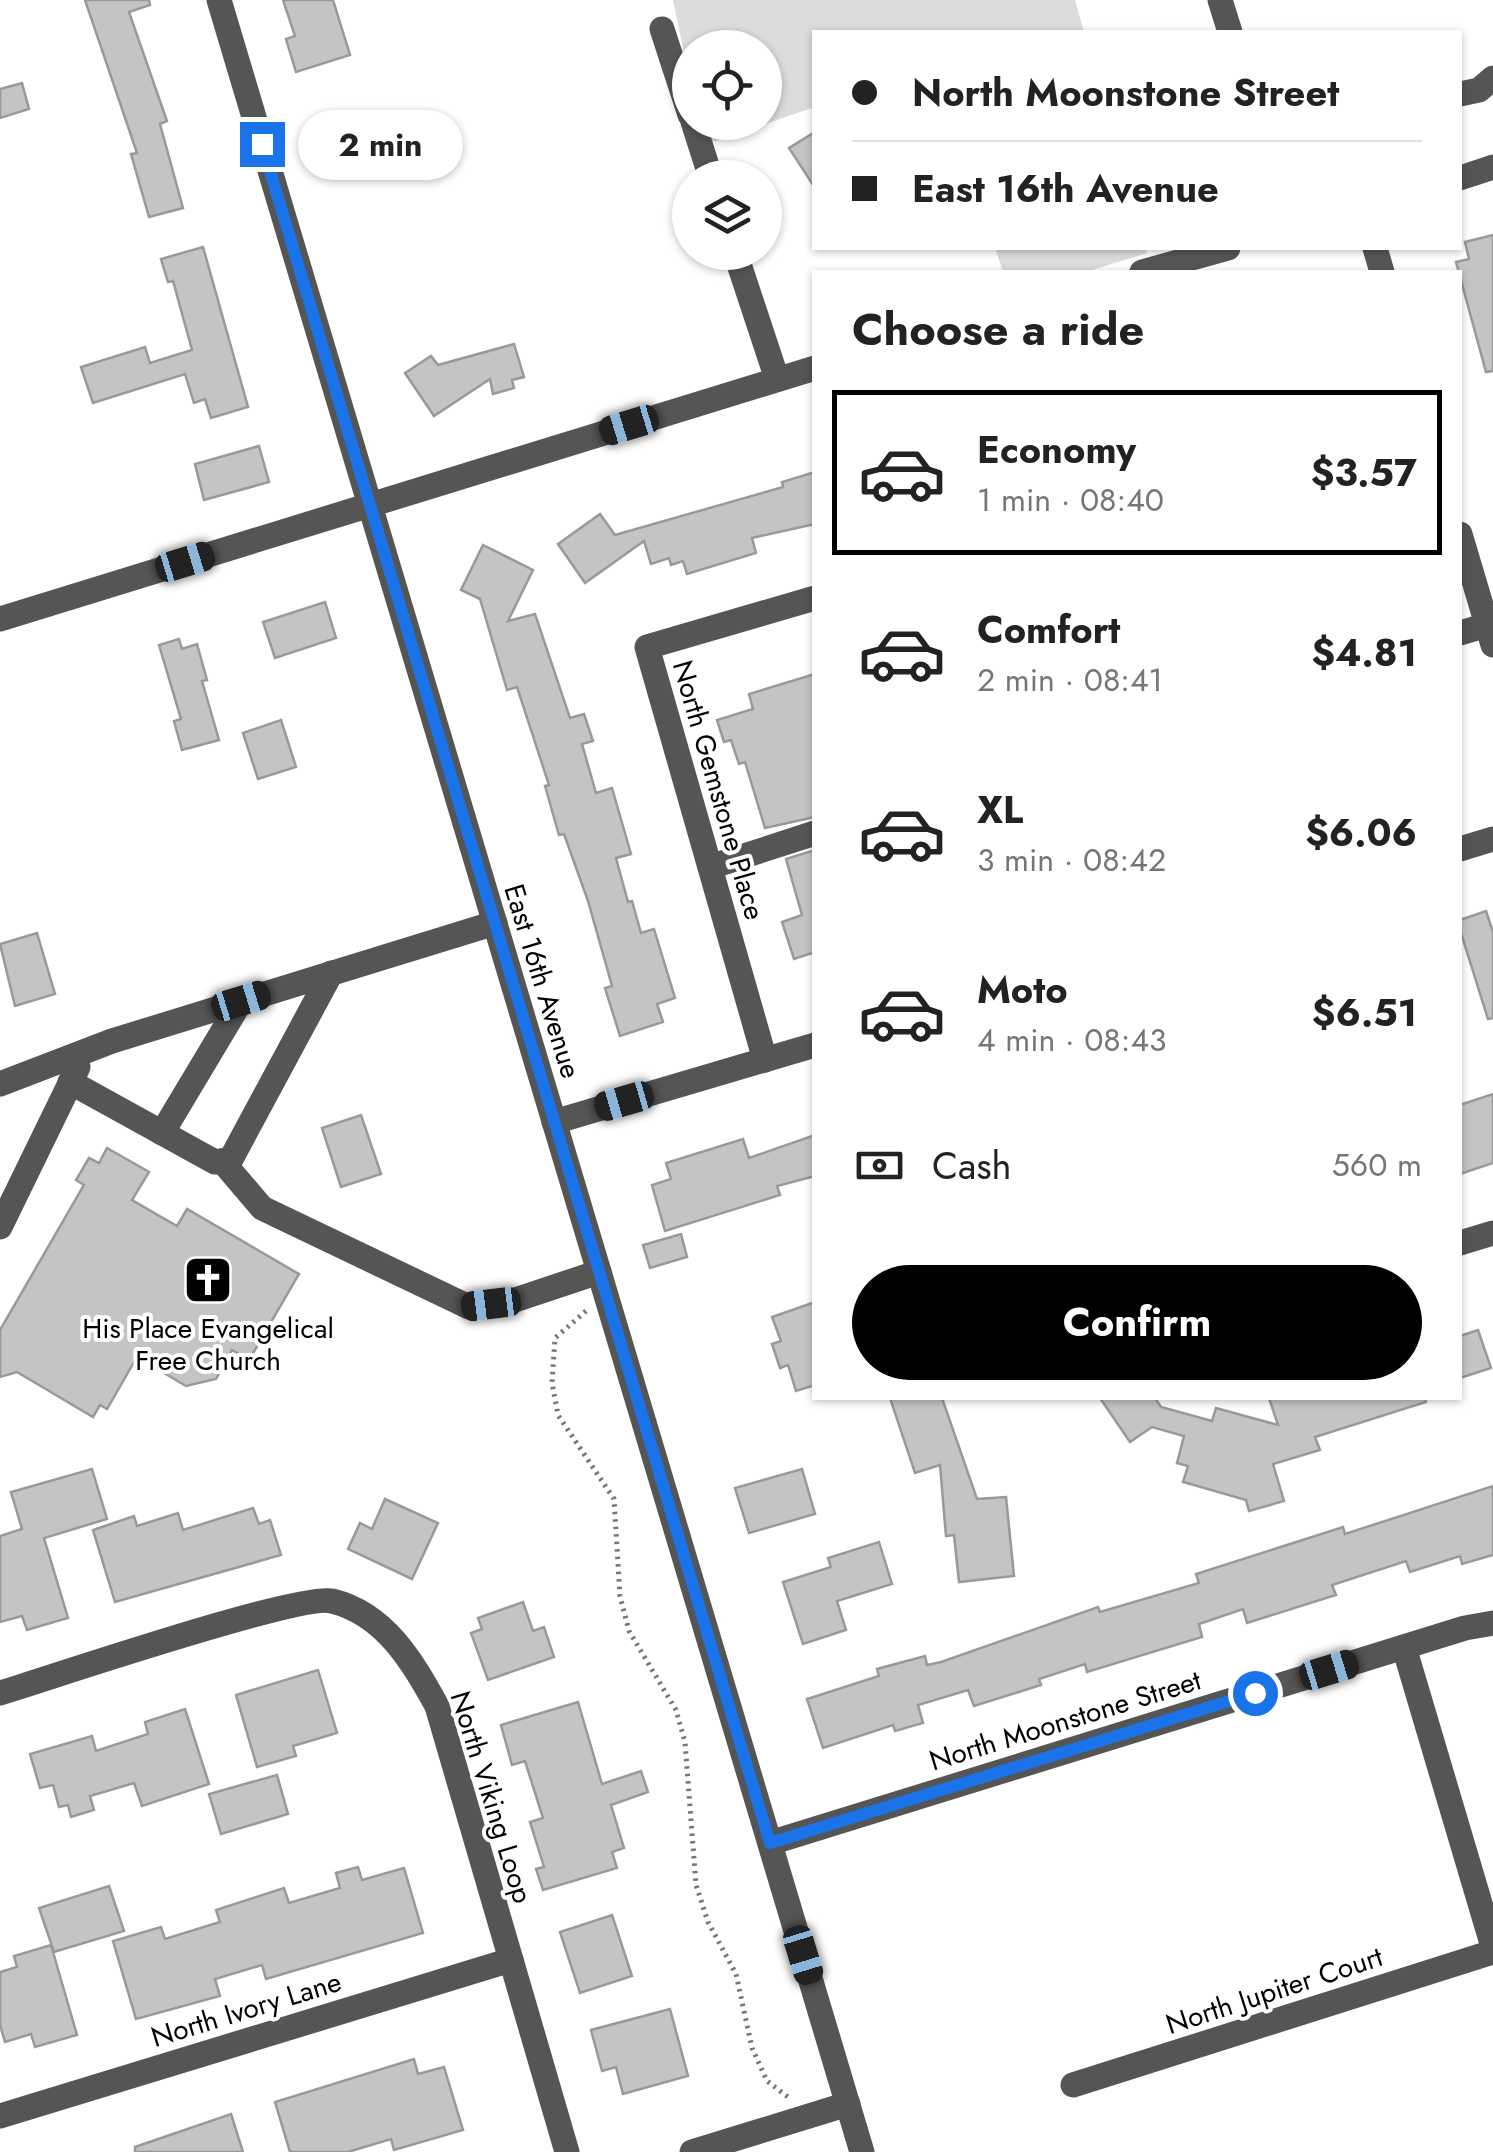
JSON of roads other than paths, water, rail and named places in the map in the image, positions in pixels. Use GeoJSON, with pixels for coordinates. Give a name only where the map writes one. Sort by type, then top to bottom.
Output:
{"type":"FeatureCollection","features":[{"type":"Feature","properties":{"kind":"street","name":"East 16th Avenue"},"geometry":{"type":"LineString","coordinates":[[219,0],[862,2152]]}},
{"type":"Feature","properties":{"kind":"street"},"geometry":{"type":"LineString","coordinates":[[1220,0],[1229,30]]}},
{"type":"Feature","properties":{"kind":"street"},"geometry":{"type":"LineString","coordinates":[[662,29],[672,60]]}},
{"type":"Feature","properties":{"kind":"street"},"geometry":{"type":"LineString","coordinates":[[1462,94],[1479,90],[1493,78]]}},
{"type":"Feature","properties":{"kind":"street"},"geometry":{"type":"LineString","coordinates":[[1462,177],[1493,167]]}},
{"type":"Feature","properties":{"kind":"street"},"geometry":{"type":"LineString","coordinates":[[1149,270],[1221,250]]}},
{"type":"Feature","properties":{"kind":"street"},"geometry":{"type":"LineString","coordinates":[[742,270],[777,379]]}},
{"type":"Feature","properties":{"kind":"street"},"geometry":{"type":"LineString","coordinates":[[0,618],[812,369]]}},
{"type":"Feature","properties":{"kind":"street"},"geometry":{"type":"LineString","coordinates":[[1462,541],[1490,635],[1462,633]]}},
{"type":"Feature","properties":{"kind":"street","name":"North Gemstone Place"},"geometry":{"type":"LineString","coordinates":[[765,1060],[647,646],[812,599]]}},
{"type":"Feature","properties":{"kind":"street"},"geometry":{"type":"LineString","coordinates":[[710,866],[812,834]]}},
{"type":"Feature","properties":{"kind":"street"},"geometry":{"type":"LineString","coordinates":[[1462,848],[1493,839]]}},
{"type":"Feature","properties":{"kind":"street"},"geometry":{"type":"LineString","coordinates":[[0,1084],[241,1001],[494,923]]}},
{"type":"Feature","properties":{"kind":"street"},"geometry":{"type":"LineString","coordinates":[[70,1082],[215,1162],[231,1159],[331,974]]}},
{"type":"Feature","properties":{"kind":"street"},"geometry":{"type":"LineString","coordinates":[[162,1133],[241,1001]]}},
{"type":"Feature","properties":{"kind":"street"},"geometry":{"type":"LineString","coordinates":[[554,1122],[812,1046]]}},
{"type":"Feature","properties":{"kind":"street"},"geometry":{"type":"LineString","coordinates":[[0,1227],[84,1053]]}},
{"type":"Feature","properties":{"kind":"street"},"geometry":{"type":"LineString","coordinates":[[222,1161],[262,1208],[469,1307],[602,1283]]}},
{"type":"Feature","properties":{"kind":"street"},"geometry":{"type":"LineString","coordinates":[[1462,1242],[1493,1233]]}},
{"type":"Feature","properties":{"kind":"street","name":"North Viking Loop"},"geometry":{"type":"LineString","coordinates":[[0,1693],[272,1611],[329,1600],[372,1620],[408,1654],[436,1706],[566,2152]]}},
{"type":"Feature","properties":{"kind":"street","name":"North Moonstone Street"},"geometry":{"type":"LineString","coordinates":[[770,1843],[1493,1623]]}},
{"type":"Feature","properties":{"kind":"street"},"geometry":{"type":"LineString","coordinates":[[1404,1647],[1493,1950]]}},
{"type":"Feature","properties":{"kind":"street","name":"North Jupiter Court"},"geometry":{"type":"LineString","coordinates":[[1073,2085],[1493,1950]]}},
{"type":"Feature","properties":{"kind":"street","name":"North Ivory Lane"},"geometry":{"type":"LineString","coordinates":[[0,2116],[510,1960]]}},
{"type":"Feature","properties":{"kind":"street"},"geometry":{"type":"LineString","coordinates":[[692,2152],[848,2104]]}},
{"type":"Feature","properties":{"kind":"place","name":"His Place Evangelical Free Church"},"geometry":{"type":"Point","coordinates":[208,1280]}}]}
